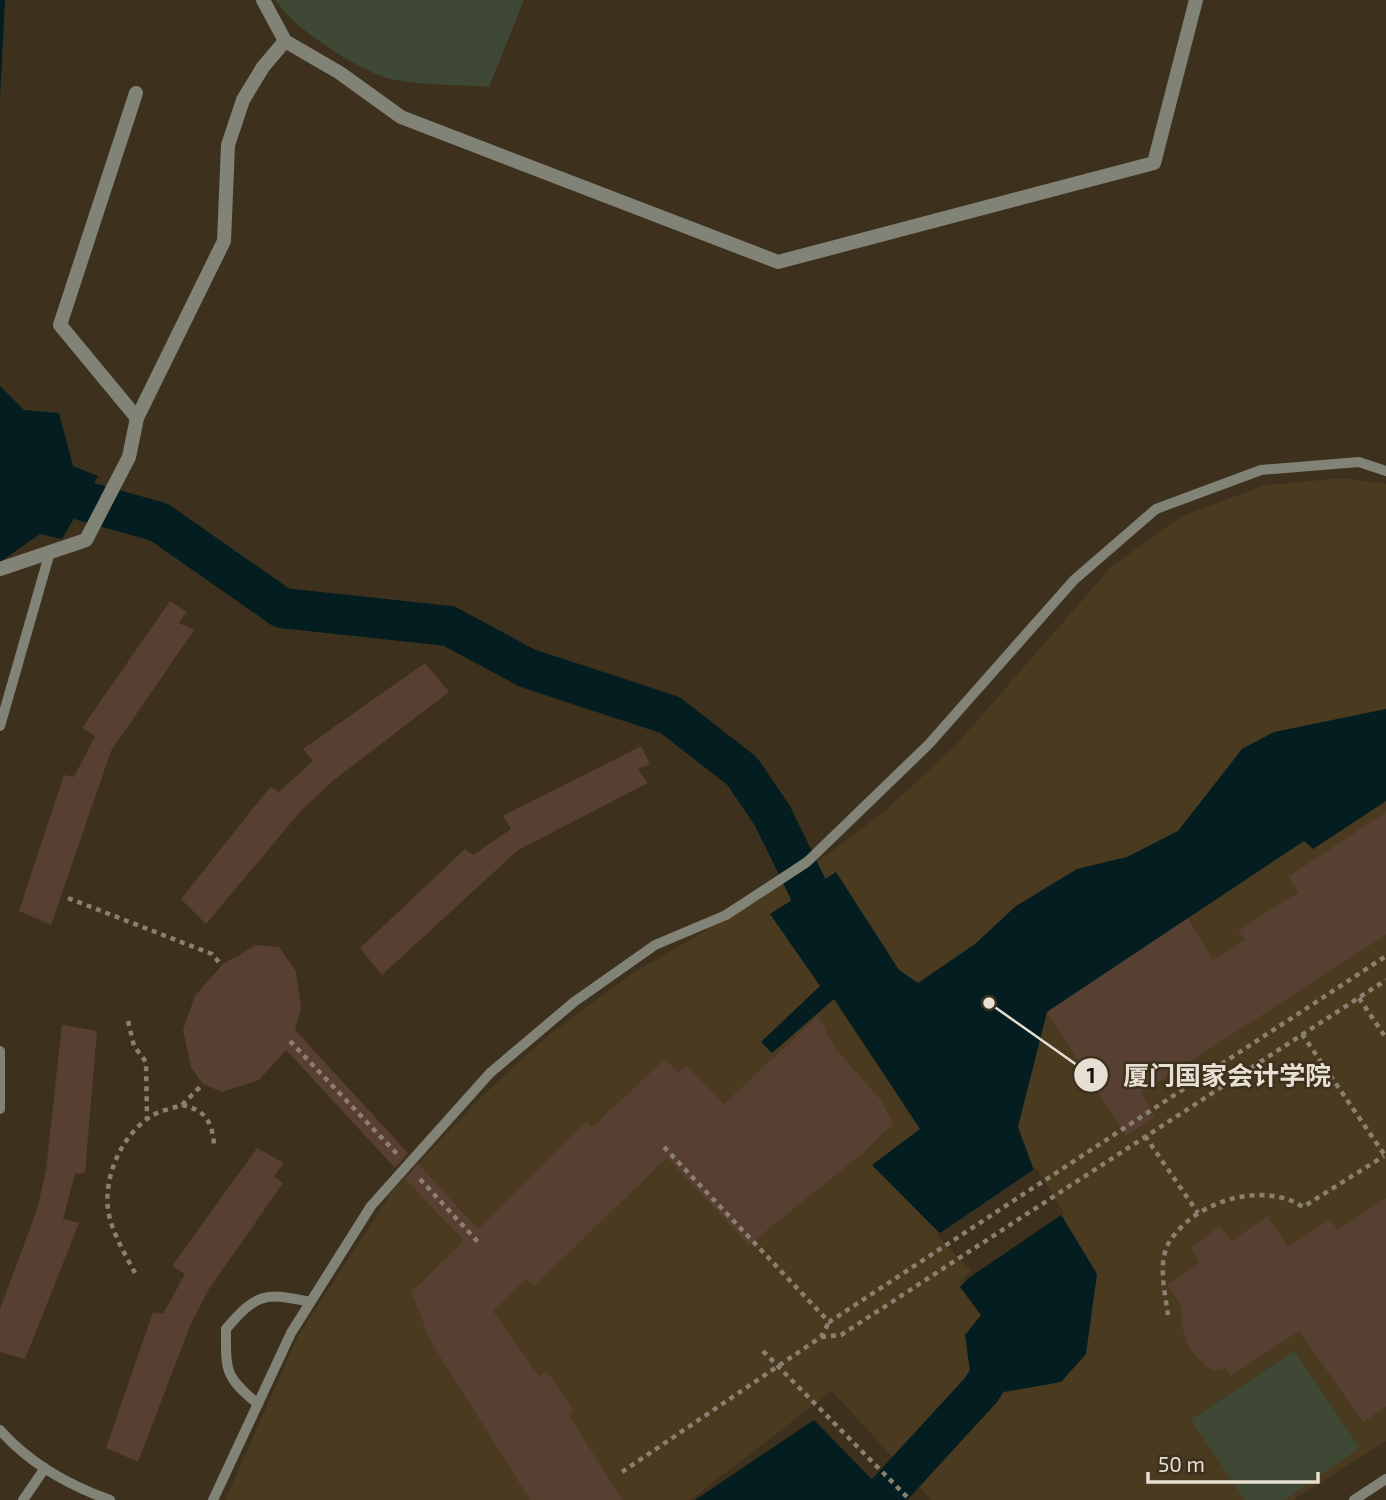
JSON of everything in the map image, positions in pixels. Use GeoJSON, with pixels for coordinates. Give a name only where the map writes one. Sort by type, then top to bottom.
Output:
{"type":"FeatureCollection","features":[{"type":"Feature","properties":{"kind":"street"},"geometry":{"type":"LineString","coordinates":[[263,0],[285,41],[340,73],[401,117],[778,262],[1154,163],[1196,0]]}},
{"type":"Feature","properties":{"kind":"street"},"geometry":{"type":"LineString","coordinates":[[0,569],[86,540],[129,457],[136,418],[224,242],[228,145],[243,100],[263,66],[285,41]]}},
{"type":"Feature","properties":{"kind":"street"},"geometry":{"type":"LineString","coordinates":[[136,93],[61,326],[136,418]]}},
{"type":"Feature","properties":{"kind":"lane"},"geometry":{"type":"LineString","coordinates":[[214,1500],[291,1333],[371,1206],[490,1073],[575,1002],[655,945],[726,915],[807,862],[929,744],[1074,580],[1156,509],[1261,470],[1359,462],[1386,471]]}},
{"type":"Feature","properties":{"kind":"lane"},"geometry":{"type":"LineString","coordinates":[[0,726],[50,552]]}},
{"type":"Feature","properties":{"kind":"lane"},"geometry":{"type":"LineString","coordinates":[[0,1051],[0,1109]]}},
{"type":"Feature","properties":{"kind":"lane"},"geometry":{"type":"LineString","coordinates":[[258,1404],[239,1388],[226,1369],[226,1329],[246,1305],[275,1294],[310,1302]]}},
{"type":"Feature","properties":{"kind":"lane"},"geometry":{"type":"LineString","coordinates":[[0,1430],[19,1452],[77,1488],[110,1500]]}},
{"type":"Feature","properties":{"kind":"lane"},"geometry":{"type":"LineString","coordinates":[[23,1500],[45,1468]]}},
{"type":"Feature","properties":{"kind":"lane"},"geometry":{"type":"LineString","coordinates":[[1354,1500],[1386,1479]]}},
{"type":"Feature","properties":{"kind":"path"},"geometry":{"type":"LineString","coordinates":[[68,898],[212,954],[222,966]]}},
{"type":"Feature","properties":{"kind":"path"},"geometry":{"type":"LineString","coordinates":[[622,1472],[821,1337],[829,1322],[1386,956]]}},
{"type":"Feature","properties":{"kind":"path"},"geometry":{"type":"LineString","coordinates":[[821,1337],[841,1335],[1386,980]]}},
{"type":"Feature","properties":{"kind":"path"},"geometry":{"type":"LineString","coordinates":[[1359,998],[1386,1038]]}},
{"type":"Feature","properties":{"kind":"path"},"geometry":{"type":"LineString","coordinates":[[128,1021],[134,1046],[146,1062],[148,1118]]}},
{"type":"Feature","properties":{"kind":"path"},"geometry":{"type":"LineString","coordinates":[[1168,1315],[1164,1257],[1170,1241],[1198,1213],[1248,1196],[1273,1194],[1290,1198],[1303,1207],[1385,1157],[1302,1034]]}},
{"type":"Feature","properties":{"kind":"path"},"geometry":{"type":"LineString","coordinates":[[290,1041],[399,1157]]}},
{"type":"Feature","properties":{"kind":"path"},"geometry":{"type":"LineString","coordinates":[[135,1273],[120,1244],[108,1210],[109,1175],[128,1138],[148,1118],[182,1105],[203,1084]]}},
{"type":"Feature","properties":{"kind":"path"},"geometry":{"type":"LineString","coordinates":[[182,1105],[205,1115],[212,1127],[214,1144]]}},
{"type":"Feature","properties":{"kind":"path"},"geometry":{"type":"LineString","coordinates":[[1145,1136],[1198,1213]]}},
{"type":"Feature","properties":{"kind":"path"},"geometry":{"type":"LineString","coordinates":[[664,1147],[829,1322]]}},
{"type":"Feature","properties":{"kind":"path"},"geometry":{"type":"LineString","coordinates":[[420,1179],[478,1242]]}},
{"type":"Feature","properties":{"kind":"path"},"geometry":{"type":"LineString","coordinates":[[763,1351],[910,1500]]}},
{"type":"Feature","properties":{"kind":"shaded area"},"geometry":{"type":"Polygon","coordinates":[[[1344,478],[1386,484],[1386,1441],[1293,1500],[932,1500],[832,1391],[690,1500],[225,1500],[297,1338],[393,1190],[482,1096],[551,1033],[633,973],[753,903],[828,854],[886,810],[955,746],[1112,566],[1182,516],[1266,485],[1344,478]]]}},
{"type":"Feature","properties":{"kind":"green space"},"geometry":{"type":"Polygon","coordinates":[[[276,0],[524,0],[489,87],[415,83],[378,75],[311,35],[284,11],[276,0]]]}},
{"type":"Feature","properties":{"kind":"green space"},"geometry":{"type":"Polygon","coordinates":[[[1294,1351],[1360,1448],[1284,1500],[1245,1500],[1191,1420],[1294,1351]]]}},
{"type":"Feature","properties":{"kind":"water"},"geometry":{"type":"Polygon","coordinates":[[[0,0],[5,0],[0,99],[0,0]]]}},
{"type":"Feature","properties":{"kind":"water"},"geometry":{"type":"Polygon","coordinates":[[[0,386],[24,410],[59,413],[73,466],[98,476],[62,539],[40,534],[0,562],[0,386]]]}},
{"type":"Feature","properties":{"kind":"water"},"geometry":{"type":"Polygon","coordinates":[[[1386,709],[1386,801],[1313,849],[1304,841],[1047,1012],[1018,1127],[1033,1168],[1097,1274],[1086,1354],[1061,1382],[1004,1392],[971,1379],[965,1335],[981,1315],[960,1287],[976,1270],[872,1165],[920,1129],[834,999],[772,1053],[761,1042],[820,986],[770,914],[836,872],[899,970],[918,983],[975,944],[1016,906],[1077,869],[1127,857],[1178,831],[1242,749],[1274,732],[1386,709]]]}},
{"type":"Feature","properties":{"kind":"water"},"geometry":{"type":"Polygon","coordinates":[[[814,1420],[892,1500],[695,1500],[814,1420]]]}},
{"type":"Feature","properties":{"kind":"pier"},"geometry":{"type":"Polygon","coordinates":[[[1036,1168],[1064,1213],[957,1286],[971,1271],[937,1235],[1036,1168]]]}},
{"type":"Feature","properties":{"kind":"building"},"geometry":{"type":"Polygon","coordinates":[[[170,601],[187,612],[179,623],[194,630],[111,751],[51,925],[19,911],[64,775],[74,777],[95,736],[82,728],[170,601]]]}},
{"type":"Feature","properties":{"kind":"building"},"geometry":{"type":"Polygon","coordinates":[[[425,663],[449,692],[330,783],[300,812],[206,924],[181,899],[270,787],[279,792],[313,761],[303,749],[425,663]]]}},
{"type":"Feature","properties":{"kind":"building"},"geometry":{"type":"Polygon","coordinates":[[[641,746],[650,764],[638,769],[648,783],[518,850],[382,975],[360,948],[465,849],[473,855],[511,829],[503,816],[641,746]]]}},
{"type":"Feature","properties":{"kind":"building"},"geometry":{"type":"Polygon","coordinates":[[[1386,812],[1386,935],[1141,1093],[1155,1116],[1126,1136],[1047,1012],[1188,918],[1213,960],[1245,940],[1238,930],[1299,892],[1288,877],[1386,812]]]}},
{"type":"Feature","properties":{"kind":"building"},"geometry":{"type":"Polygon","coordinates":[[[256,945],[279,947],[296,971],[301,1008],[295,1030],[408,1153],[395,1168],[286,1050],[259,1080],[222,1092],[203,1084],[191,1067],[183,1030],[195,996],[223,964],[237,956],[241,957],[239,955],[256,945]]]}},
{"type":"Feature","properties":{"kind":"building"},"geometry":{"type":"Polygon","coordinates":[[[818,1016],[835,1048],[881,1100],[893,1124],[863,1153],[749,1245],[667,1158],[534,1286],[526,1278],[493,1311],[539,1376],[547,1371],[573,1410],[569,1416],[623,1500],[530,1500],[431,1342],[411,1292],[464,1241],[405,1179],[418,1164],[478,1229],[587,1121],[592,1127],[665,1059],[678,1072],[686,1065],[724,1104],[818,1016]]]}},
{"type":"Feature","properties":{"kind":"building"},"geometry":{"type":"Polygon","coordinates":[[[62,1025],[97,1031],[85,1173],[75,1174],[63,1219],[79,1223],[25,1359],[0,1352],[0,1309],[37,1210],[46,1170],[62,1025]]]}},
{"type":"Feature","properties":{"kind":"building"},"geometry":{"type":"Polygon","coordinates":[[[257,1148],[284,1163],[274,1176],[283,1183],[209,1289],[190,1326],[138,1462],[106,1448],[153,1312],[163,1314],[185,1274],[172,1266],[257,1148]]]}},
{"type":"Feature","properties":{"kind":"building"},"geometry":{"type":"Polygon","coordinates":[[[1386,1198],[1386,1407],[1363,1422],[1299,1331],[1231,1376],[1225,1368],[1213,1371],[1205,1366],[1189,1348],[1182,1327],[1181,1306],[1167,1285],[1199,1263],[1191,1247],[1220,1226],[1231,1241],[1268,1216],[1288,1247],[1330,1219],[1338,1230],[1386,1198]]]}},
{"type":"Feature","properties":{"kind":"waterway"},"geometry":{"type":"LineString","coordinates":[[84,501],[159,522],[282,608],[449,626],[527,668],[670,715],[742,771],[772,815],[832,938]]}},
{"type":"Feature","properties":{"kind":"waterway"},"geometry":{"type":"LineString","coordinates":[[880,1500],[981,1390],[1015,1336]]}},
{"type":"Feature","properties":{"kind":"place","name":"厦门国家会计学院"},"geometry":{"type":"Point","coordinates":[989,1003]}}]}
